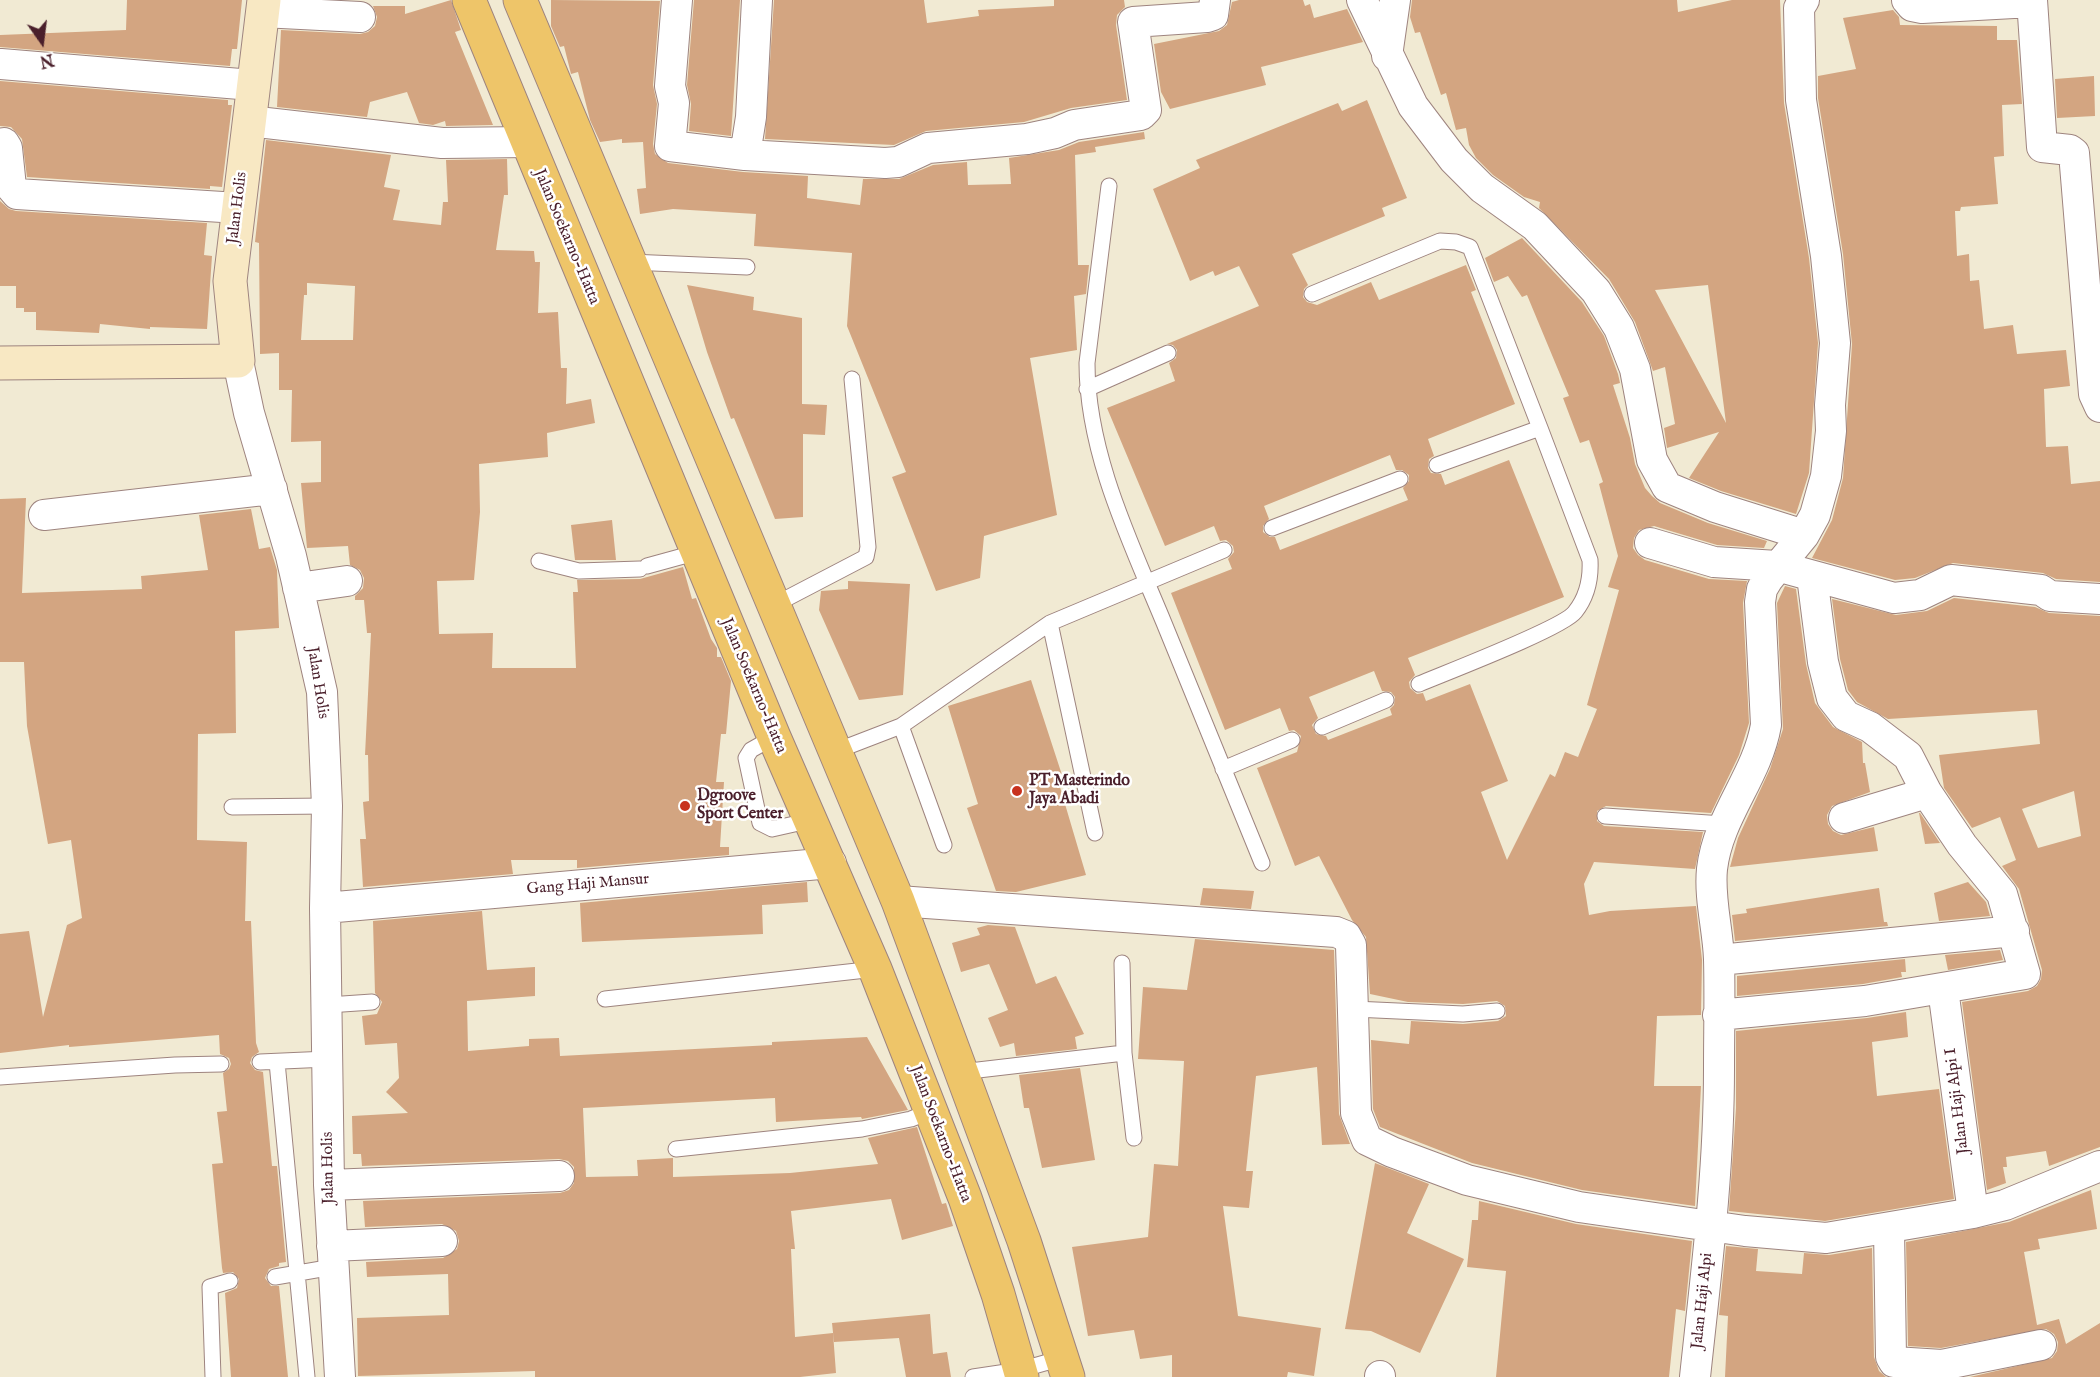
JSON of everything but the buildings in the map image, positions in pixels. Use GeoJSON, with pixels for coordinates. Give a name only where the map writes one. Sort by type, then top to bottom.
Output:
{"type":"FeatureCollection","features":[{"type":"Feature","properties":{"kind":"highway","name":"Jalan Soekarno-Hatta"},"geometry":{"type":"LineString","coordinates":[[469,0],[774,737],[831,863],[875,969],[969,1208],[1021,1373]]}},
{"type":"Feature","properties":{"kind":"highway"},"geometry":{"type":"LineString","coordinates":[[520,0],[898,901],[1024,1241],[1065,1367]]}},
{"type":"Feature","properties":{"kind":"street"},"geometry":{"type":"LineString","coordinates":[[676,0],[670,86],[674,103],[670,146],[745,155],[898,162],[928,148],[1027,138],[1055,132],[1074,124],[1141,115],[1146,110],[1133,22],[1159,10],[1213,15],[1215,0]]}},
{"type":"Feature","properties":{"kind":"street"},"geometry":{"type":"LineString","coordinates":[[745,155],[751,117],[757,0]]}},
{"type":"Feature","properties":{"kind":"street"},"geometry":{"type":"LineString","coordinates":[[1362,0],[1413,106],[1454,160],[1482,188],[1535,226],[1596,291],[1619,328],[1635,369],[1652,460],[1667,487],[1715,507],[1804,536]]}},
{"type":"Feature","properties":{"kind":"street"},"geometry":{"type":"LineString","coordinates":[[1387,56],[1395,0]]}},
{"type":"Feature","properties":{"kind":"street","name":"Jalan Haji Alpi"},"geometry":{"type":"LineString","coordinates":[[1695,1377],[1713,1226],[1719,1071],[1719,960],[1712,871],[1723,824],[1753,770],[1766,725],[1760,602],[1762,589],[1777,566],[1804,536],[1815,515],[1826,476],[1835,343],[1826,256],[1801,100],[1799,8],[1804,0]]}},
{"type":"Feature","properties":{"kind":"street"},"geometry":{"type":"LineString","coordinates":[[1908,0],[1912,6],[1922,8],[2032,1],[2042,147],[2070,150],[2074,153],[2094,394],[2100,407]]}},
{"type":"Feature","properties":{"kind":"street"},"geometry":{"type":"LineString","coordinates":[[263,6],[360,17]]}},
{"type":"Feature","properties":{"kind":"street","name":"Jalan Holis"},"geometry":{"type":"LineString","coordinates":[[263,6],[230,281],[238,361],[249,412],[298,588],[322,692],[327,806],[335,907],[328,1005],[329,1185],[340,1377]]}},
{"type":"Feature","properties":{"kind":"street"},"geometry":{"type":"LineString","coordinates":[[1,64],[252,85]]}},
{"type":"Feature","properties":{"kind":"street"},"geometry":{"type":"LineString","coordinates":[[249,121],[442,143],[527,142]]}},
{"type":"Feature","properties":{"kind":"street"},"geometry":{"type":"LineString","coordinates":[[0,144],[4,143],[7,148],[11,187],[16,194],[238,207]]}},
{"type":"Feature","properties":{"kind":"street"},"geometry":{"type":"LineString","coordinates":[[0,363],[238,361]]}},
{"type":"Feature","properties":{"kind":"street"},"geometry":{"type":"LineString","coordinates":[[44,515],[272,489]]}},
{"type":"Feature","properties":{"kind":"street"},"geometry":{"type":"LineString","coordinates":[[1650,543],[1714,562],[1777,566],[1894,597],[1920,595],[1951,580],[2042,590],[2050,596],[2100,599]]}},
{"type":"Feature","properties":{"kind":"street"},"geometry":{"type":"LineString","coordinates":[[1718,1015],[1865,1001],[1943,990],[2025,974],[2002,894],[1962,845],[1927,793],[1908,756],[1870,727],[1845,716],[1832,698],[1824,673],[1812,576]]}},
{"type":"Feature","properties":{"kind":"street"},"geometry":{"type":"LineString","coordinates":[[298,588],[347,581]]}},
{"type":"Feature","properties":{"kind":"street"},"geometry":{"type":"LineString","coordinates":[[1844,818],[1927,793]]}},
{"type":"Feature","properties":{"kind":"street","name":"Gang Haji Mansur"},"geometry":{"type":"LineString","coordinates":[[335,907],[831,863]]}},
{"type":"Feature","properties":{"kind":"street"},"geometry":{"type":"LineString","coordinates":[[898,901],[1336,932],[1346,936],[1352,945],[1356,1113],[1367,1140],[1392,1152],[1467,1180],[1579,1207],[1713,1226],[1826,1238],[1889,1229],[2005,1205],[2092,1169]]}},
{"type":"Feature","properties":{"kind":"street"},"geometry":{"type":"LineString","coordinates":[[1719,960],[2014,931]]}},
{"type":"Feature","properties":{"kind":"street","name":"Jalan Haji Alpi I"},"geometry":{"type":"LineString","coordinates":[[1943,990],[1973,1213]]}},
{"type":"Feature","properties":{"kind":"street"},"geometry":{"type":"LineString","coordinates":[[329,1185],[559,1176]]}},
{"type":"Feature","properties":{"kind":"street"},"geometry":{"type":"LineString","coordinates":[[1889,1229],[1892,1360],[1942,1365],[1959,1370],[2041,1345]]}},
{"type":"Feature","properties":{"kind":"street"},"geometry":{"type":"LineString","coordinates":[[333,1256],[442,1241]]}},
{"type":"Feature","properties":{"kind":"lane"},"geometry":{"type":"LineString","coordinates":[[1109,186],[1087,363],[1087,389],[1104,469],[1262,863]]}},
{"type":"Feature","properties":{"kind":"lane"},"geometry":{"type":"LineString","coordinates":[[1312,294],[1440,241],[1456,242],[1470,247],[1590,560],[1591,576],[1585,596],[1574,615],[1551,628],[1419,684]]}},
{"type":"Feature","properties":{"kind":"lane"},"geometry":{"type":"LineString","coordinates":[[630,262],[747,267]]}},
{"type":"Feature","properties":{"kind":"lane"},"geometry":{"type":"LineString","coordinates":[[1087,389],[1168,353]]}},
{"type":"Feature","properties":{"kind":"lane"},"geometry":{"type":"LineString","coordinates":[[774,605],[866,557],[868,548],[852,379]]}},
{"type":"Feature","properties":{"kind":"lane"},"geometry":{"type":"LineString","coordinates":[[1437,465],[1539,428]]}},
{"type":"Feature","properties":{"kind":"lane"},"geometry":{"type":"LineString","coordinates":[[1272,528],[1400,479]]}},
{"type":"Feature","properties":{"kind":"lane"},"geometry":{"type":"LineString","coordinates":[[836,751],[901,726],[1050,623],[1224,550]]}},
{"type":"Feature","properties":{"kind":"lane"},"geometry":{"type":"LineString","coordinates":[[539,561],[579,571],[644,568],[698,552]]}},
{"type":"Feature","properties":{"kind":"lane"},"geometry":{"type":"LineString","coordinates":[[1050,623],[1095,833]]}},
{"type":"Feature","properties":{"kind":"lane"},"geometry":{"type":"LineString","coordinates":[[1322,728],[1386,700]]}},
{"type":"Feature","properties":{"kind":"lane"},"geometry":{"type":"LineString","coordinates":[[901,726],[945,845]]}},
{"type":"Feature","properties":{"kind":"lane"},"geometry":{"type":"LineString","coordinates":[[774,737],[751,750],[746,758],[760,823],[772,830],[812,820]]}},
{"type":"Feature","properties":{"kind":"lane"},"geometry":{"type":"LineString","coordinates":[[1223,769],[1292,740]]}},
{"type":"Feature","properties":{"kind":"lane"},"geometry":{"type":"LineString","coordinates":[[232,807],[327,806]]}},
{"type":"Feature","properties":{"kind":"lane"},"geometry":{"type":"LineString","coordinates":[[1605,816],[1723,824]]}},
{"type":"Feature","properties":{"kind":"lane"},"geometry":{"type":"LineString","coordinates":[[1122,963],[1124,1053],[1134,1138]]}},
{"type":"Feature","properties":{"kind":"lane"},"geometry":{"type":"LineString","coordinates":[[605,999],[875,969]]}},
{"type":"Feature","properties":{"kind":"lane"},"geometry":{"type":"LineString","coordinates":[[328,1005],[372,1002]]}},
{"type":"Feature","properties":{"kind":"lane"},"geometry":{"type":"LineString","coordinates":[[1354,1009],[1463,1014],[1497,1011]]}},
{"type":"Feature","properties":{"kind":"lane"},"geometry":{"type":"LineString","coordinates":[[961,1072],[1124,1053]]}},
{"type":"Feature","properties":{"kind":"lane"},"geometry":{"type":"LineString","coordinates":[[260,1062],[328,1059]]}},
{"type":"Feature","properties":{"kind":"lane"},"geometry":{"type":"LineString","coordinates":[[277,1062],[307,1377]]}},
{"type":"Feature","properties":{"kind":"lane"},"geometry":{"type":"LineString","coordinates":[[0,1077],[221,1064]]}},
{"type":"Feature","properties":{"kind":"lane"},"geometry":{"type":"LineString","coordinates":[[676,1149],[862,1129],[911,1119],[931,1111]]}},
{"type":"Feature","properties":{"kind":"lane"},"geometry":{"type":"LineString","coordinates":[[275,1277],[298,1275],[333,1256]]}},
{"type":"Feature","properties":{"kind":"lane"},"geometry":{"type":"LineString","coordinates":[[213,1377],[210,1287],[230,1281]]}},
{"type":"Feature","properties":{"kind":"lane"},"geometry":{"type":"LineString","coordinates":[[973,1377],[1065,1367]]}},
{"type":"Feature","properties":{"kind":"place","name":"PT Masterindo Jaya Abadi"},"geometry":{"type":"Point","coordinates":[1017,791]}},
{"type":"Feature","properties":{"kind":"place","name":"Dgroove Sport Center"},"geometry":{"type":"Point","coordinates":[685,806]}}]}
